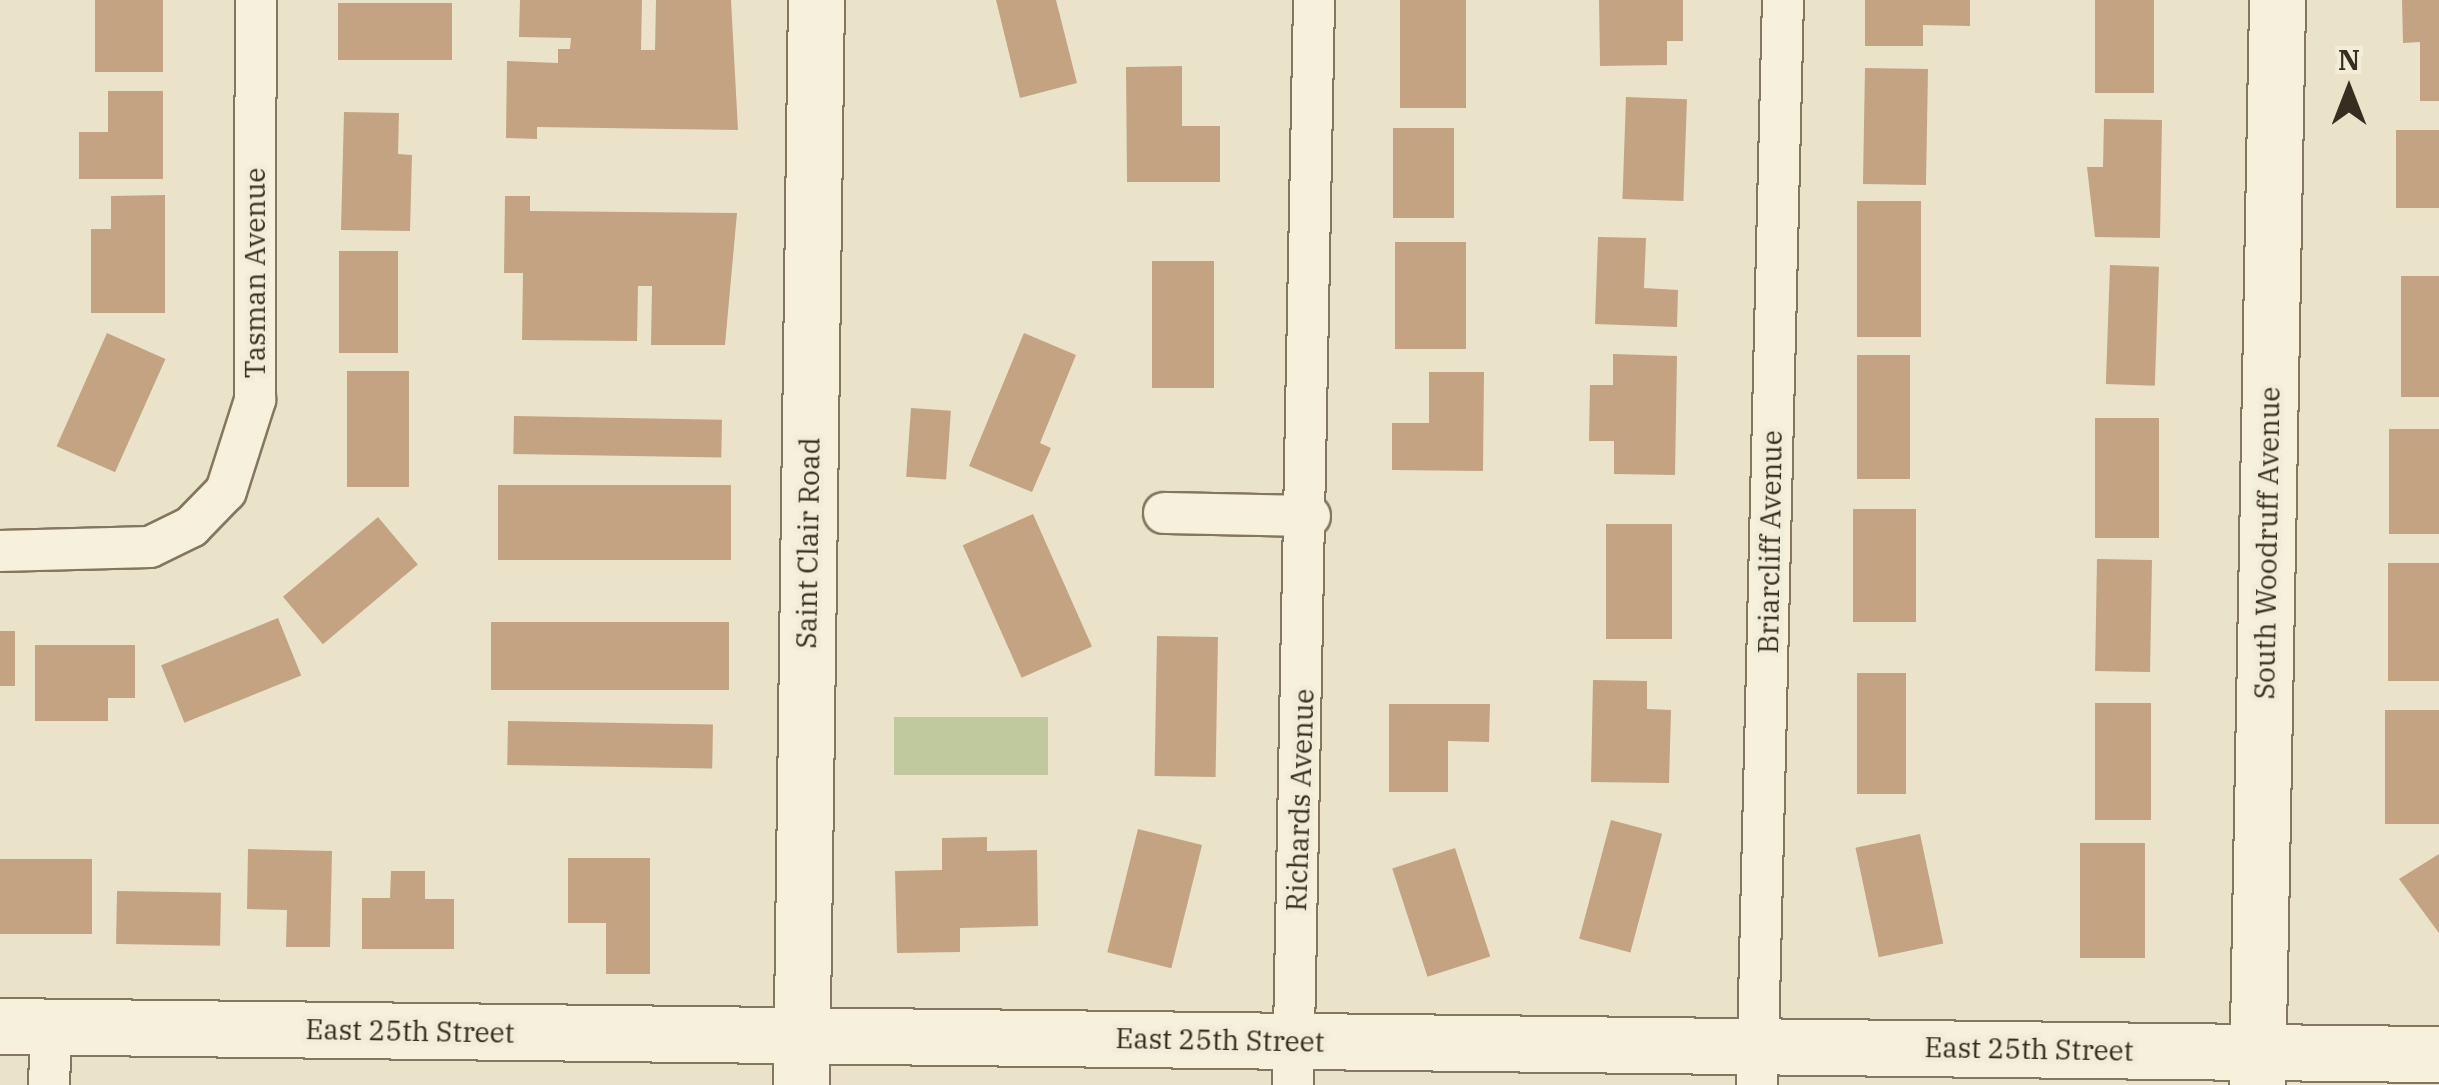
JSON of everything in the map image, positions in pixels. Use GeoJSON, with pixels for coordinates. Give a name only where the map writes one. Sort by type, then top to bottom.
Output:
{"type":"FeatureCollection","features":[{"type":"Feature","properties":{"kind":"street","name":"Tasman Avenue"},"geometry":{"type":"LineString","coordinates":[[0,551],[150,547],[191,527],[226,490],[255,400],[256,0]]}},
{"type":"Feature","properties":{"kind":"street","name":"Saint Clair Road"},"geometry":{"type":"LineString","coordinates":[[800,1060],[816,0]]}},
{"type":"Feature","properties":{"kind":"street","name":"Richards Avenue"},"geometry":{"type":"LineString","coordinates":[[1292,1063],[1310,516],[1314,0]]}},
{"type":"Feature","properties":{"kind":"street","name":"Briarcliff Avenue"},"geometry":{"type":"LineString","coordinates":[[1757,1065],[1783,0]]}},
{"type":"Feature","properties":{"kind":"street","name":"South Woodruff Avenue"},"geometry":{"type":"LineString","coordinates":[[2257,1068],[2277,0]]}},
{"type":"Feature","properties":{"kind":"street"},"geometry":{"type":"LineString","coordinates":[[1164,513],[1310,516]]}},
{"type":"Feature","properties":{"kind":"street","name":"East 25th Street"},"geometry":{"type":"LineString","coordinates":[[26,1026],[800,1060],[2257,1068],[2439,1054]]}},
{"type":"Feature","properties":{"kind":"street"},"geometry":{"type":"LineString","coordinates":[[26,1026],[49,1085]]}},
{"type":"Feature","properties":{"kind":"green space"},"geometry":{"type":"Polygon","coordinates":[[[894,717],[1048,717],[1048,775],[894,775],[894,717]]]}},
{"type":"Feature","properties":{"kind":"building"},"geometry":{"type":"Polygon","coordinates":[[[95,0],[163,0],[163,72],[95,72],[95,0]]]}},
{"type":"Feature","properties":{"kind":"building"},"geometry":{"type":"Polygon","coordinates":[[[520,0],[642,0],[641,50],[655,50],[656,0],[731,0],[738,130],[537,127],[537,139],[506,138],[507,61],[558,63],[558,49],[570,49],[571,38],[519,37],[520,0]]]}},
{"type":"Feature","properties":{"kind":"building"},"geometry":{"type":"Polygon","coordinates":[[[996,0],[1056,0],[1077,83],[1020,98],[996,0]]]}},
{"type":"Feature","properties":{"kind":"building"},"geometry":{"type":"Polygon","coordinates":[[[1400,0],[1466,0],[1466,108],[1400,108],[1400,0]]]}},
{"type":"Feature","properties":{"kind":"building"},"geometry":{"type":"Polygon","coordinates":[[[1599,0],[1683,0],[1683,41],[1667,41],[1667,65],[1600,66],[1599,0]]]}},
{"type":"Feature","properties":{"kind":"building"},"geometry":{"type":"Polygon","coordinates":[[[1865,0],[1970,0],[1970,26],[1923,25],[1923,46],[1865,46],[1865,0]]]}},
{"type":"Feature","properties":{"kind":"building"},"geometry":{"type":"Polygon","coordinates":[[[2095,0],[2154,0],[2154,93],[2095,93],[2095,0]]]}},
{"type":"Feature","properties":{"kind":"building"},"geometry":{"type":"Polygon","coordinates":[[[2402,0],[2439,0],[2439,101],[2420,101],[2420,42],[2403,43],[2402,0]]]}},
{"type":"Feature","properties":{"kind":"building"},"geometry":{"type":"Polygon","coordinates":[[[338,3],[452,3],[452,60],[338,60],[338,3]]]}},
{"type":"Feature","properties":{"kind":"building"},"geometry":{"type":"Polygon","coordinates":[[[1182,66],[1182,126],[1220,126],[1220,182],[1127,182],[1126,67],[1182,66]]]}},
{"type":"Feature","properties":{"kind":"building"},"geometry":{"type":"Polygon","coordinates":[[[1865,68],[1928,69],[1926,185],[1863,184],[1865,68]]]}},
{"type":"Feature","properties":{"kind":"building"},"geometry":{"type":"Polygon","coordinates":[[[108,91],[163,91],[163,179],[79,179],[79,132],[108,132],[108,91]]]}},
{"type":"Feature","properties":{"kind":"building"},"geometry":{"type":"Polygon","coordinates":[[[1626,97],[1687,99],[1683,201],[1622,199],[1626,97]]]}},
{"type":"Feature","properties":{"kind":"building"},"geometry":{"type":"Polygon","coordinates":[[[344,112],[399,113],[398,154],[412,155],[410,231],[341,230],[344,112]]]}},
{"type":"Feature","properties":{"kind":"building"},"geometry":{"type":"Polygon","coordinates":[[[2104,119],[2162,120],[2160,238],[2095,237],[2087,167],[2103,167],[2104,119]]]}},
{"type":"Feature","properties":{"kind":"building"},"geometry":{"type":"Polygon","coordinates":[[[1393,128],[1454,128],[1454,218],[1393,218],[1393,128]]]}},
{"type":"Feature","properties":{"kind":"building"},"geometry":{"type":"Polygon","coordinates":[[[2396,130],[2439,130],[2439,208],[2396,208],[2396,130]]]}},
{"type":"Feature","properties":{"kind":"building"},"geometry":{"type":"Polygon","coordinates":[[[165,195],[165,313],[91,313],[91,229],[111,229],[111,196],[165,195]]]}},
{"type":"Feature","properties":{"kind":"building"},"geometry":{"type":"Polygon","coordinates":[[[505,196],[530,196],[530,211],[737,213],[725,345],[651,345],[652,286],[638,286],[637,341],[522,340],[523,273],[504,273],[505,196]]]}},
{"type":"Feature","properties":{"kind":"building"},"geometry":{"type":"Polygon","coordinates":[[[1857,201],[1921,201],[1921,337],[1857,337],[1857,201]]]}},
{"type":"Feature","properties":{"kind":"building"},"geometry":{"type":"Polygon","coordinates":[[[1598,237],[1646,238],[1644,288],[1678,290],[1677,327],[1595,324],[1598,237]]]}},
{"type":"Feature","properties":{"kind":"building"},"geometry":{"type":"Polygon","coordinates":[[[1395,242],[1466,242],[1466,349],[1395,349],[1395,242]]]}},
{"type":"Feature","properties":{"kind":"building"},"geometry":{"type":"Polygon","coordinates":[[[339,251],[398,251],[398,353],[339,353],[339,251]]]}},
{"type":"Feature","properties":{"kind":"building"},"geometry":{"type":"Polygon","coordinates":[[[1152,261],[1214,261],[1214,388],[1152,388],[1152,261]]]}},
{"type":"Feature","properties":{"kind":"building"},"geometry":{"type":"Polygon","coordinates":[[[2110,265],[2159,267],[2155,386],[2106,384],[2110,265]]]}},
{"type":"Feature","properties":{"kind":"building"},"geometry":{"type":"Polygon","coordinates":[[[2401,276],[2439,276],[2439,397],[2401,397],[2401,276]]]}},
{"type":"Feature","properties":{"kind":"building"},"geometry":{"type":"Polygon","coordinates":[[[107,333],[165,359],[115,472],[57,446],[107,333]]]}},
{"type":"Feature","properties":{"kind":"building"},"geometry":{"type":"Polygon","coordinates":[[[1024,333],[1076,355],[1040,443],[1051,448],[1032,492],[969,466],[1024,333]]]}},
{"type":"Feature","properties":{"kind":"building"},"geometry":{"type":"Polygon","coordinates":[[[1613,354],[1677,356],[1675,475],[1614,474],[1614,441],[1589,441],[1590,385],[1613,385],[1613,354]]]}},
{"type":"Feature","properties":{"kind":"building"},"geometry":{"type":"Polygon","coordinates":[[[1857,355],[1910,355],[1910,479],[1857,479],[1857,355]]]}},
{"type":"Feature","properties":{"kind":"building"},"geometry":{"type":"Polygon","coordinates":[[[347,371],[409,371],[409,487],[347,487],[347,371]]]}},
{"type":"Feature","properties":{"kind":"building"},"geometry":{"type":"Polygon","coordinates":[[[1429,372],[1484,372],[1483,471],[1392,470],[1392,423],[1429,423],[1429,372]]]}},
{"type":"Feature","properties":{"kind":"building"},"geometry":{"type":"Polygon","coordinates":[[[911,408],[951,411],[946,480],[906,477],[911,408]]]}},
{"type":"Feature","properties":{"kind":"building"},"geometry":{"type":"Polygon","coordinates":[[[514,416],[722,420],[721,458],[513,454],[514,416]]]}},
{"type":"Feature","properties":{"kind":"building"},"geometry":{"type":"Polygon","coordinates":[[[2095,418],[2159,418],[2159,538],[2095,538],[2095,418]]]}},
{"type":"Feature","properties":{"kind":"building"},"geometry":{"type":"Polygon","coordinates":[[[2389,429],[2439,429],[2439,534],[2389,534],[2389,429]]]}},
{"type":"Feature","properties":{"kind":"building"},"geometry":{"type":"Polygon","coordinates":[[[498,485],[731,485],[731,560],[498,560],[498,485]]]}},
{"type":"Feature","properties":{"kind":"building"},"geometry":{"type":"Polygon","coordinates":[[[1853,509],[1916,509],[1916,622],[1853,622],[1853,509]]]}},
{"type":"Feature","properties":{"kind":"building"},"geometry":{"type":"Polygon","coordinates":[[[1033,514],[1092,646],[1022,678],[963,545],[1033,514]]]}},
{"type":"Feature","properties":{"kind":"building"},"geometry":{"type":"Polygon","coordinates":[[[378,517],[418,564],[323,644],[283,597],[378,517]]]}},
{"type":"Feature","properties":{"kind":"building"},"geometry":{"type":"Polygon","coordinates":[[[1606,524],[1672,524],[1672,639],[1606,639],[1606,524]]]}},
{"type":"Feature","properties":{"kind":"building"},"geometry":{"type":"Polygon","coordinates":[[[2097,559],[2152,560],[2150,672],[2095,671],[2097,559]]]}},
{"type":"Feature","properties":{"kind":"building"},"geometry":{"type":"Polygon","coordinates":[[[2388,563],[2439,563],[2439,681],[2388,681],[2388,563]]]}},
{"type":"Feature","properties":{"kind":"building"},"geometry":{"type":"Polygon","coordinates":[[[278,618],[301,675],[184,723],[161,665],[278,618]]]}},
{"type":"Feature","properties":{"kind":"building"},"geometry":{"type":"Polygon","coordinates":[[[491,622],[729,622],[729,690],[491,690],[491,622]]]}},
{"type":"Feature","properties":{"kind":"building"},"geometry":{"type":"Polygon","coordinates":[[[0,631],[15,631],[15,686],[0,686],[0,631]]]}},
{"type":"Feature","properties":{"kind":"building"},"geometry":{"type":"Polygon","coordinates":[[[1157,636],[1218,637],[1216,777],[1155,776],[1157,636]]]}},
{"type":"Feature","properties":{"kind":"building"},"geometry":{"type":"Polygon","coordinates":[[[35,645],[135,645],[135,698],[108,698],[108,721],[35,721],[35,645]]]}},
{"type":"Feature","properties":{"kind":"building"},"geometry":{"type":"Polygon","coordinates":[[[1857,673],[1906,673],[1906,794],[1857,794],[1857,673]]]}},
{"type":"Feature","properties":{"kind":"building"},"geometry":{"type":"Polygon","coordinates":[[[1593,680],[1647,681],[1647,709],[1671,710],[1669,783],[1591,782],[1593,680]]]}},
{"type":"Feature","properties":{"kind":"building"},"geometry":{"type":"Polygon","coordinates":[[[2095,703],[2151,703],[2151,820],[2095,820],[2095,703]]]}},
{"type":"Feature","properties":{"kind":"building"},"geometry":{"type":"Polygon","coordinates":[[[1389,704],[1490,704],[1489,742],[1448,741],[1448,792],[1389,792],[1389,704]]]}},
{"type":"Feature","properties":{"kind":"building"},"geometry":{"type":"Polygon","coordinates":[[[2385,710],[2439,710],[2439,824],[2385,824],[2385,710]]]}},
{"type":"Feature","properties":{"kind":"building"},"geometry":{"type":"Polygon","coordinates":[[[508,721],[713,725],[712,769],[507,765],[508,721]]]}},
{"type":"Feature","properties":{"kind":"building"},"geometry":{"type":"Polygon","coordinates":[[[1611,820],[1662,834],[1630,953],[1579,939],[1611,820]]]}},
{"type":"Feature","properties":{"kind":"building"},"geometry":{"type":"Polygon","coordinates":[[[1138,829],[1202,845],[1171,968],[1107,952],[1138,829]]]}},
{"type":"Feature","properties":{"kind":"building"},"geometry":{"type":"Polygon","coordinates":[[[1920,834],[1943,944],[1879,957],[1855,848],[1920,834]]]}},
{"type":"Feature","properties":{"kind":"building"},"geometry":{"type":"Polygon","coordinates":[[[987,837],[987,851],[1037,850],[1038,926],[960,928],[960,952],[897,953],[895,871],[942,870],[942,838],[987,837]]]}},
{"type":"Feature","properties":{"kind":"building"},"geometry":{"type":"Polygon","coordinates":[[[2080,843],[2145,843],[2145,958],[2080,958],[2080,843]]]}},
{"type":"Feature","properties":{"kind":"building"},"geometry":{"type":"Polygon","coordinates":[[[1455,848],[1490,956],[1427,977],[1392,868],[1455,848]]]}},
{"type":"Feature","properties":{"kind":"building"},"geometry":{"type":"Polygon","coordinates":[[[248,849],[332,851],[330,947],[286,947],[287,910],[247,909],[248,849]]]}},
{"type":"Feature","properties":{"kind":"building"},"geometry":{"type":"Polygon","coordinates":[[[2439,854],[2439,933],[2399,879],[2439,854]]]}},
{"type":"Feature","properties":{"kind":"building"},"geometry":{"type":"Polygon","coordinates":[[[568,858],[650,858],[650,974],[606,974],[606,923],[568,923],[568,858]]]}},
{"type":"Feature","properties":{"kind":"building"},"geometry":{"type":"Polygon","coordinates":[[[0,859],[92,859],[92,934],[0,934],[0,859]]]}},
{"type":"Feature","properties":{"kind":"building"},"geometry":{"type":"Polygon","coordinates":[[[391,871],[425,871],[425,899],[454,899],[454,949],[362,949],[362,898],[390,898],[391,871]]]}},
{"type":"Feature","properties":{"kind":"building"},"geometry":{"type":"Polygon","coordinates":[[[117,891],[221,893],[220,946],[116,944],[117,891]]]}}]}
